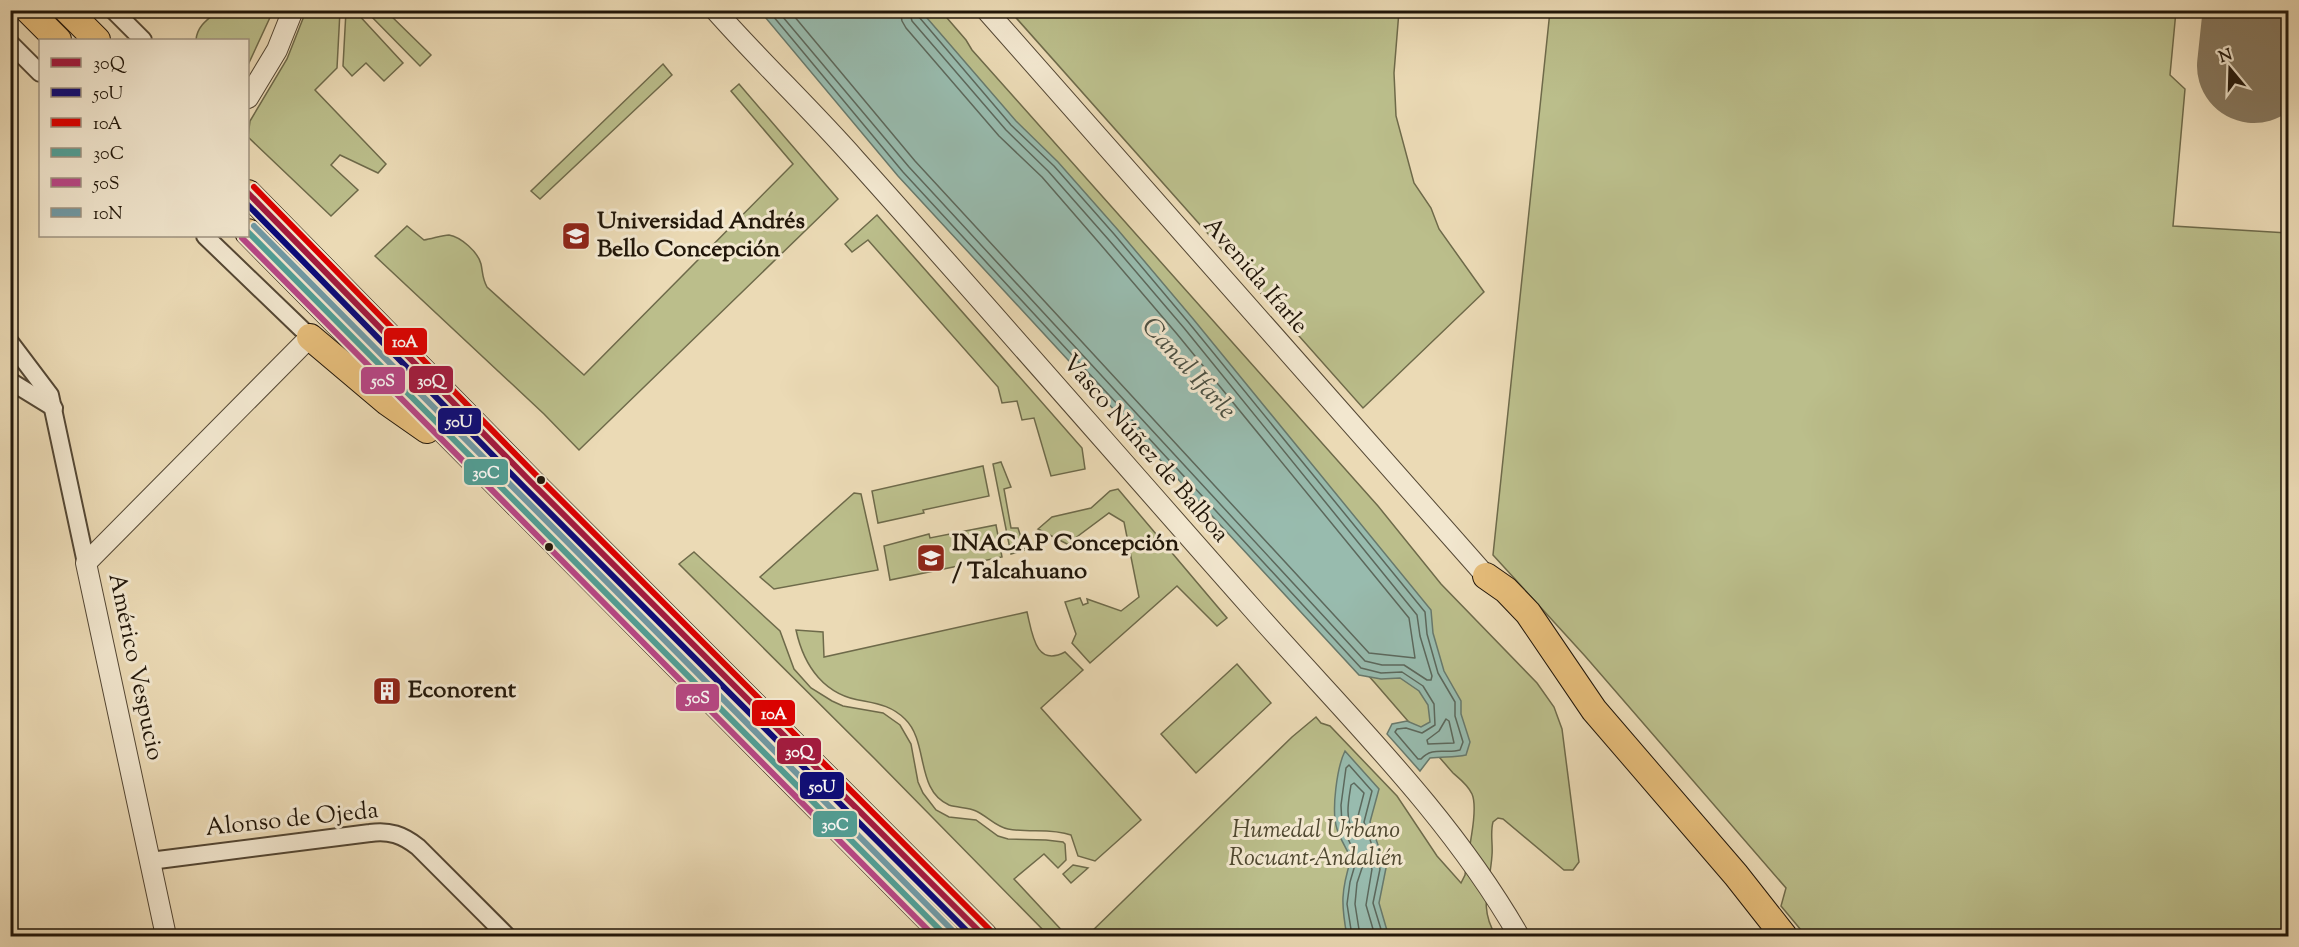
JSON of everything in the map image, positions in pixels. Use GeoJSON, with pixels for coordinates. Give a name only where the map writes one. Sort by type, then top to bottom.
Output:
{"type":"FeatureCollection","features":[{"type":"Feature","properties":{"kind":"main road"},"geometry":{"type":"LineString","coordinates":[[28,10],[57,39]]}},
{"type":"Feature","properties":{"kind":"main road"},"geometry":{"type":"LineString","coordinates":[[67,10],[95,39]]}},
{"type":"Feature","properties":{"kind":"main road"},"geometry":{"type":"LineString","coordinates":[[249,193],[545,496],[984,936]]}},
{"type":"Feature","properties":{"kind":"main road"},"geometry":{"type":"LineString","coordinates":[[249,233],[946,936]]}},
{"type":"Feature","properties":{"kind":"main road"},"geometry":{"type":"LineString","coordinates":[[310,337],[387,402],[477,464]]}},
{"type":"Feature","properties":{"kind":"main road"},"geometry":{"type":"LineString","coordinates":[[1486,576],[1506,590],[1528,614],[1594,710],[1736,875],[1784,936]]}},
{"type":"Feature","properties":{"kind":"street"},"geometry":{"type":"LineString","coordinates":[[113,10],[142,39]]}},
{"type":"Feature","properties":{"kind":"street"},"geometry":{"type":"LineString","coordinates":[[249,97],[278,50],[293,10]]}},
{"type":"Feature","properties":{"kind":"street","name":"Vasco Núñez de Balboa"},"geometry":{"type":"LineString","coordinates":[[715,10],[755,55],[854,157],[1254,611],[1405,777],[1479,871],[1519,936]]}},
{"type":"Feature","properties":{"kind":"street","name":"Avenida Ifarle"},"geometry":{"type":"LineString","coordinates":[[986,10],[1486,576]]}},
{"type":"Feature","properties":{"kind":"street"},"geometry":{"type":"LineString","coordinates":[[10,43],[39,72]]}},
{"type":"Feature","properties":{"kind":"street"},"geometry":{"type":"LineString","coordinates":[[87,563],[310,337],[207,237]]}},
{"type":"Feature","properties":{"kind":"street","name":"Américo Vespucio"},"geometry":{"type":"LineString","coordinates":[[10,342],[45,385],[54,408],[166,936]]}},
{"type":"Feature","properties":{"kind":"street"},"geometry":{"type":"LineString","coordinates":[[10,381],[54,408]]}},
{"type":"Feature","properties":{"kind":"street","name":"Alonso de Ojeda"},"geometry":{"type":"LineString","coordinates":[[150,861],[370,832],[388,832],[405,837],[418,847],[507,936]]}},
{"type":"Feature","properties":{"kind":"green space"},"geometry":{"type":"Polygon","coordinates":[[[219,10],[273,11],[249,63],[249,39],[196,39],[207,20],[219,10]]]}},
{"type":"Feature","properties":{"kind":"green space"},"geometry":{"type":"Polygon","coordinates":[[[306,11],[340,11],[337,68],[315,90],[386,164],[378,173],[340,155],[331,165],[358,190],[331,216],[249,138],[250,121],[287,59],[306,11]]]}},
{"type":"Feature","properties":{"kind":"green space"},"geometry":{"type":"Polygon","coordinates":[[[346,11],[355,11],[403,63],[384,81],[366,63],[352,76],[343,66],[346,11]]]}},
{"type":"Feature","properties":{"kind":"green space"},"geometry":{"type":"Polygon","coordinates":[[[366,11],[386,11],[431,55],[420,66],[366,11]]]}},
{"type":"Feature","properties":{"kind":"green space","name":"Humedal Urbano Rocuant-Andalién"},"geometry":{"type":"Polygon","coordinates":[[[768,11],[941,11],[972,50],[1378,506],[1441,584],[1537,683],[1554,707],[1562,729],[1579,862],[1573,870],[1564,870],[1503,819],[1498,818],[1492,826],[1492,855],[1486,897],[1488,916],[1496,936],[1087,936],[1292,737],[1316,717],[1321,723],[1330,726],[1397,796],[1437,856],[1461,883],[1465,875],[1473,822],[1472,794],[1375,683],[768,11]]]}},
{"type":"Feature","properties":{"kind":"green space"},"geometry":{"type":"Polygon","coordinates":[[[1010,11],[1399,11],[1394,73],[1396,116],[1414,183],[1431,208],[1439,229],[1484,292],[1363,408],[1010,11]]]}},
{"type":"Feature","properties":{"kind":"green space"},"geometry":{"type":"Polygon","coordinates":[[[1550,11],[2176,11],[2170,75],[2185,89],[2173,226],[2288,233],[2288,936],[1806,936],[1781,906],[1786,888],[1585,656],[1493,555],[1550,11]]]}},
{"type":"Feature","properties":{"kind":"green space"},"geometry":{"type":"Polygon","coordinates":[[[663,64],[672,75],[540,199],[531,191],[663,64]]]}},
{"type":"Feature","properties":{"kind":"green space"},"geometry":{"type":"Polygon","coordinates":[[[739,84],[838,199],[579,450],[544,414],[375,256],[407,226],[424,240],[449,235],[459,239],[473,250],[479,259],[487,287],[584,375],[793,164],[731,91],[739,84]]]}},
{"type":"Feature","properties":{"kind":"green space"},"geometry":{"type":"Polygon","coordinates":[[[877,215],[1082,448],[1085,469],[1051,476],[1034,418],[1022,420],[1017,401],[1002,403],[998,387],[868,240],[852,252],[845,244],[877,215]]]}},
{"type":"Feature","properties":{"kind":"green space"},"geometry":{"type":"Polygon","coordinates":[[[1001,462],[1011,487],[1004,489],[1011,528],[1018,528],[1025,550],[1011,554],[993,464],[1001,462]]]}},
{"type":"Feature","properties":{"kind":"green space"},"geometry":{"type":"Polygon","coordinates":[[[983,466],[989,496],[923,510],[924,513],[878,523],[872,491],[983,466]]]}},
{"type":"Feature","properties":{"kind":"green space"},"geometry":{"type":"Polygon","coordinates":[[[1118,489],[1227,618],[1217,626],[1177,586],[1090,663],[1072,643],[1076,634],[1065,602],[1080,598],[1083,605],[1088,603],[1087,599],[1121,611],[1139,597],[1124,522],[1109,513],[1070,542],[1071,546],[1038,529],[1052,517],[1091,508],[1110,491],[1118,489]]]}},
{"type":"Feature","properties":{"kind":"green space"},"geometry":{"type":"Polygon","coordinates":[[[854,493],[861,494],[878,570],[774,589],[760,577],[854,493]]]}},
{"type":"Feature","properties":{"kind":"green space"},"geometry":{"type":"Polygon","coordinates":[[[996,525],[1002,557],[890,580],[884,546],[929,534],[930,538],[996,525]]]}},
{"type":"Feature","properties":{"kind":"green space"},"geometry":{"type":"Polygon","coordinates":[[[694,552],[780,631],[794,669],[811,688],[843,706],[883,713],[900,725],[911,744],[918,782],[936,810],[949,817],[976,820],[998,836],[1008,839],[1046,840],[1065,844],[1066,860],[1058,868],[1044,854],[1014,879],[1067,936],[1049,936],[679,564],[694,552]]]}},
{"type":"Feature","properties":{"kind":"green space"},"geometry":{"type":"Polygon","coordinates":[[[1027,612],[1033,638],[1041,652],[1055,656],[1065,652],[1083,670],[1041,708],[1141,820],[1095,861],[1078,856],[1071,835],[1004,828],[976,811],[949,805],[938,798],[926,777],[917,740],[905,719],[886,707],[850,698],[827,686],[811,667],[796,630],[823,632],[824,657],[1027,612]]]}},
{"type":"Feature","properties":{"kind":"green space"},"geometry":{"type":"Polygon","coordinates":[[[1237,664],[1271,703],[1196,773],[1161,734],[1237,664]]]}},
{"type":"Feature","properties":{"kind":"green space"},"geometry":{"type":"Polygon","coordinates":[[[1073,865],[1088,868],[1071,883],[1063,874],[1073,865]]]}},
{"type":"Feature","properties":{"kind":"water","name":"Canal Ifarle"},"geometry":{"type":"Polygon","coordinates":[[[760,11],[921,11],[1016,121],[1058,162],[1118,230],[1431,610],[1433,633],[1444,671],[1461,701],[1461,714],[1470,742],[1466,755],[1430,758],[1420,771],[1387,734],[1392,724],[1407,721],[1421,727],[1430,722],[1428,705],[1419,691],[1400,678],[1381,679],[1359,675],[898,176],[760,11]]]}},
{"type":"Feature","properties":{"kind":"water"},"geometry":{"type":"Polygon","coordinates":[[[1345,751],[1379,789],[1370,822],[1386,868],[1379,903],[1388,934],[1392,936],[1347,936],[1343,898],[1351,859],[1335,821],[1337,778],[1345,751]]]}},
{"type":"Feature","properties":{"kind":"runway"},"geometry":{"type":"LineString","coordinates":[[2254,66],[2260,10]]}},
{"type":"Feature","properties":{"kind":"transit line","name":"10A"},"geometry":{"type":"LineString","coordinates":[[254,187],[535,474],[990,930]]}},
{"type":"Feature","properties":{"kind":"transit line","name":"30Q"},"geometry":{"type":"LineString","coordinates":[[249,194],[529,480],[984,936]]}},
{"type":"Feature","properties":{"kind":"transit line","name":"50U"},"geometry":{"type":"LineString","coordinates":[[249,206],[523,486],[972,936]]}},
{"type":"Feature","properties":{"kind":"transit line","name":"10N"},"geometry":{"type":"LineString","coordinates":[[254,226],[952,930]]}},
{"type":"Feature","properties":{"kind":"transit line","name":"30C"},"geometry":{"type":"LineString","coordinates":[[249,233],[946,936]]}},
{"type":"Feature","properties":{"kind":"transit line","name":"50S"},"geometry":{"type":"LineString","coordinates":[[242,238],[934,936]]}},
{"type":"Feature","properties":{"kind":"place","name":"Universidad Andrés Bello Concepción"},"geometry":{"type":"Point","coordinates":[576,236]}},
{"type":"Feature","properties":{"kind":"place","name":"INACAP Concepción / Talcahuano"},"geometry":{"type":"Point","coordinates":[931,558]}},
{"type":"Feature","properties":{"kind":"place","name":"Econorent"},"geometry":{"type":"Point","coordinates":[387,691]}}]}
